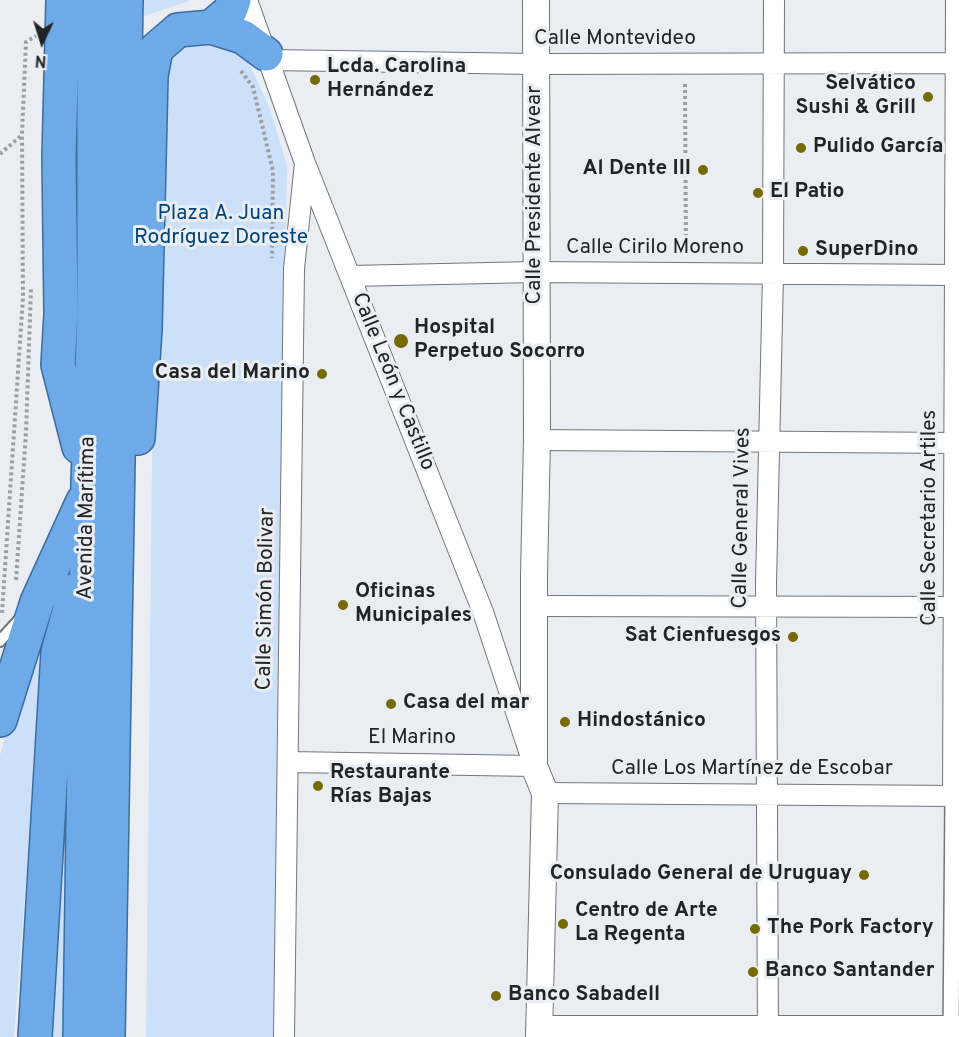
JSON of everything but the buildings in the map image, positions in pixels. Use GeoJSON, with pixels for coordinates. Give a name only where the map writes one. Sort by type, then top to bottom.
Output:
{"type":"FeatureCollection","features":[{"type":"Feature","properties":{"kind":"highway"},"geometry":{"type":"LineString","coordinates":[[0,720],[20,598],[88,486],[58,365],[61,314],[59,156],[63,0]]}},
{"type":"Feature","properties":{"kind":"highway","name":"Avenida Marítima"},"geometry":{"type":"LineString","coordinates":[[94,0],[94,316],[88,486],[102,548],[108,1037]]}},
{"type":"Feature","properties":{"kind":"highway","name":"Avenida Marítima"},"geometry":{"type":"LineString","coordinates":[[80,1037],[126,0]]}},
{"type":"Feature","properties":{"kind":"highway"},"geometry":{"type":"LineString","coordinates":[[211,27],[230,11],[234,0]]}},
{"type":"Feature","properties":{"kind":"highway"},"geometry":{"type":"LineString","coordinates":[[35,1037],[58,652],[102,548],[141,424],[151,76],[156,49],[178,30],[211,27],[243,37],[259,61]]}},
{"type":"Feature","properties":{"kind":"street","name":"Calle León y Castillo"},"geometry":{"type":"LineString","coordinates":[[247,0],[259,61],[305,163],[483,612],[545,793],[539,1033]]}},
{"type":"Feature","properties":{"kind":"street","name":"Calle Presidente Alvear"},"geometry":{"type":"LineString","coordinates":[[533,606],[537,440],[536,0]]}},
{"type":"Feature","properties":{"kind":"street","name":"Calle General Vives"},"geometry":{"type":"LineString","coordinates":[[768,1032],[766,607],[774,0]]}},
{"type":"Feature","properties":{"kind":"street","name":"Calle Secretario Artiles"},"geometry":{"type":"LineString","coordinates":[[953,1032],[958,275],[956,0]]}},
{"type":"Feature","properties":{"kind":"street","name":"Calle Montevideo"},"geometry":{"type":"LineString","coordinates":[[259,61],[685,65],[958,63]]}},
{"type":"Feature","properties":{"kind":"street","name":"Calle Simón Bolivar"},"geometry":{"type":"LineString","coordinates":[[284,1037],[294,269],[305,163]]}},
{"type":"Feature","properties":{"kind":"street","name":"Calle Cirilo Moreno"},"geometry":{"type":"LineString","coordinates":[[350,276],[536,272],[958,275]]}},
{"type":"Feature","properties":{"kind":"street"},"geometry":{"type":"LineString","coordinates":[[537,440],[957,443]]}},
{"type":"Feature","properties":{"kind":"street","name":"Calle León y Castillo"},"geometry":{"type":"LineString","coordinates":[[533,606],[534,766]]}},
{"type":"Feature","properties":{"kind":"street"},"geometry":{"type":"LineString","coordinates":[[533,606],[957,607]]}},
{"type":"Feature","properties":{"kind":"street","name":"El Marino"},"geometry":{"type":"LineString","coordinates":[[289,762],[534,766]]}},
{"type":"Feature","properties":{"kind":"street","name":"Calle Los Martínez de Escobar"},"geometry":{"type":"LineString","coordinates":[[545,793],[956,796]]}},
{"type":"Feature","properties":{"kind":"street"},"geometry":{"type":"LineString","coordinates":[[539,1033],[953,1032]]}},
{"type":"Feature","properties":{"kind":"lane"},"geometry":{"type":"LineString","coordinates":[[0,641],[20,598]]}},
{"type":"Feature","properties":{"kind":"path"},"geometry":{"type":"LineString","coordinates":[[0,641],[23,297],[22,134],[26,42],[41,34]]}},
{"type":"Feature","properties":{"kind":"path"},"geometry":{"type":"LineString","coordinates":[[259,61],[253,87],[273,171]]}},
{"type":"Feature","properties":{"kind":"path"},"geometry":{"type":"LineString","coordinates":[[685,65],[686,272]]}},
{"type":"Feature","properties":{"kind":"path"},"geometry":{"type":"LineString","coordinates":[[0,154],[22,134]]}},
{"type":"Feature","properties":{"kind":"path"},"geometry":{"type":"LineString","coordinates":[[0,641],[20,598],[32,277]]}},
{"type":"Feature","properties":{"kind":"path"},"geometry":{"type":"LineString","coordinates":[[0,599],[4,593]]}},
{"type":"Feature","properties":{"kind":"green space"},"geometry":{"type":"Polygon","coordinates":[[[144,0],[192,0],[144,16],[144,0]]]}},
{"type":"Feature","properties":{"kind":"green space","name":"Plaza A. Juan Rodríguez Doreste"},"geometry":{"type":"Polygon","coordinates":[[[213,35],[246,56],[270,109],[287,166],[274,1037],[146,1037],[156,74],[174,44],[213,35]]]}},
{"type":"Feature","properties":{"kind":"green space"},"geometry":{"type":"Polygon","coordinates":[[[41,617],[46,618],[14,1037],[0,1037],[0,755],[41,617]]]}},
{"type":"Feature","properties":{"kind":"green space"},"geometry":{"type":"Polygon","coordinates":[[[69,756],[64,1037],[45,1037],[63,758],[69,756]]]}},
{"type":"Feature","properties":{"kind":"place","name":"Lcda. Carolina Hernández"},"geometry":{"type":"Point","coordinates":[315,80]}},
{"type":"Feature","properties":{"kind":"place","name":"Selvático Sushi & Grill"},"geometry":{"type":"Point","coordinates":[928,97]}},
{"type":"Feature","properties":{"kind":"place","name":"Pulido García"},"geometry":{"type":"Point","coordinates":[801,148]}},
{"type":"Feature","properties":{"kind":"place","name":"Al Dente III"},"geometry":{"type":"Point","coordinates":[703,170]}},
{"type":"Feature","properties":{"kind":"place","name":"El Patio"},"geometry":{"type":"Point","coordinates":[758,193]}},
{"type":"Feature","properties":{"kind":"place","name":"SuperDino"},"geometry":{"type":"Point","coordinates":[803,251]}},
{"type":"Feature","properties":{"kind":"place","name":"Hospital Perpetuo Socorro"},"geometry":{"type":"Point","coordinates":[401,341]}},
{"type":"Feature","properties":{"kind":"place","name":"Casa del Marino"},"geometry":{"type":"Point","coordinates":[322,374]}},
{"type":"Feature","properties":{"kind":"place","name":"Oficinas Municipales"},"geometry":{"type":"Point","coordinates":[343,605]}},
{"type":"Feature","properties":{"kind":"place","name":"Sat Cienfuesgos"},"geometry":{"type":"Point","coordinates":[793,637]}},
{"type":"Feature","properties":{"kind":"place","name":"Casa del mar"},"geometry":{"type":"Point","coordinates":[391,704]}},
{"type":"Feature","properties":{"kind":"place","name":"Hindostánico"},"geometry":{"type":"Point","coordinates":[565,722]}},
{"type":"Feature","properties":{"kind":"place","name":"Restaurante Rías Bajas"},"geometry":{"type":"Point","coordinates":[318,786]}},
{"type":"Feature","properties":{"kind":"place","name":"Consulado General de Uruguay"},"geometry":{"type":"Point","coordinates":[864,875]}},
{"type":"Feature","properties":{"kind":"place","name":"Centro de Arte La Regenta"},"geometry":{"type":"Point","coordinates":[563,924]}},
{"type":"Feature","properties":{"kind":"place","name":"The Pork Factory"},"geometry":{"type":"Point","coordinates":[755,929]}},
{"type":"Feature","properties":{"kind":"place","name":"Banco Santander"},"geometry":{"type":"Point","coordinates":[753,972]}},
{"type":"Feature","properties":{"kind":"place","name":"Banco Sabadell"},"geometry":{"type":"Point","coordinates":[496,996]}}]}
